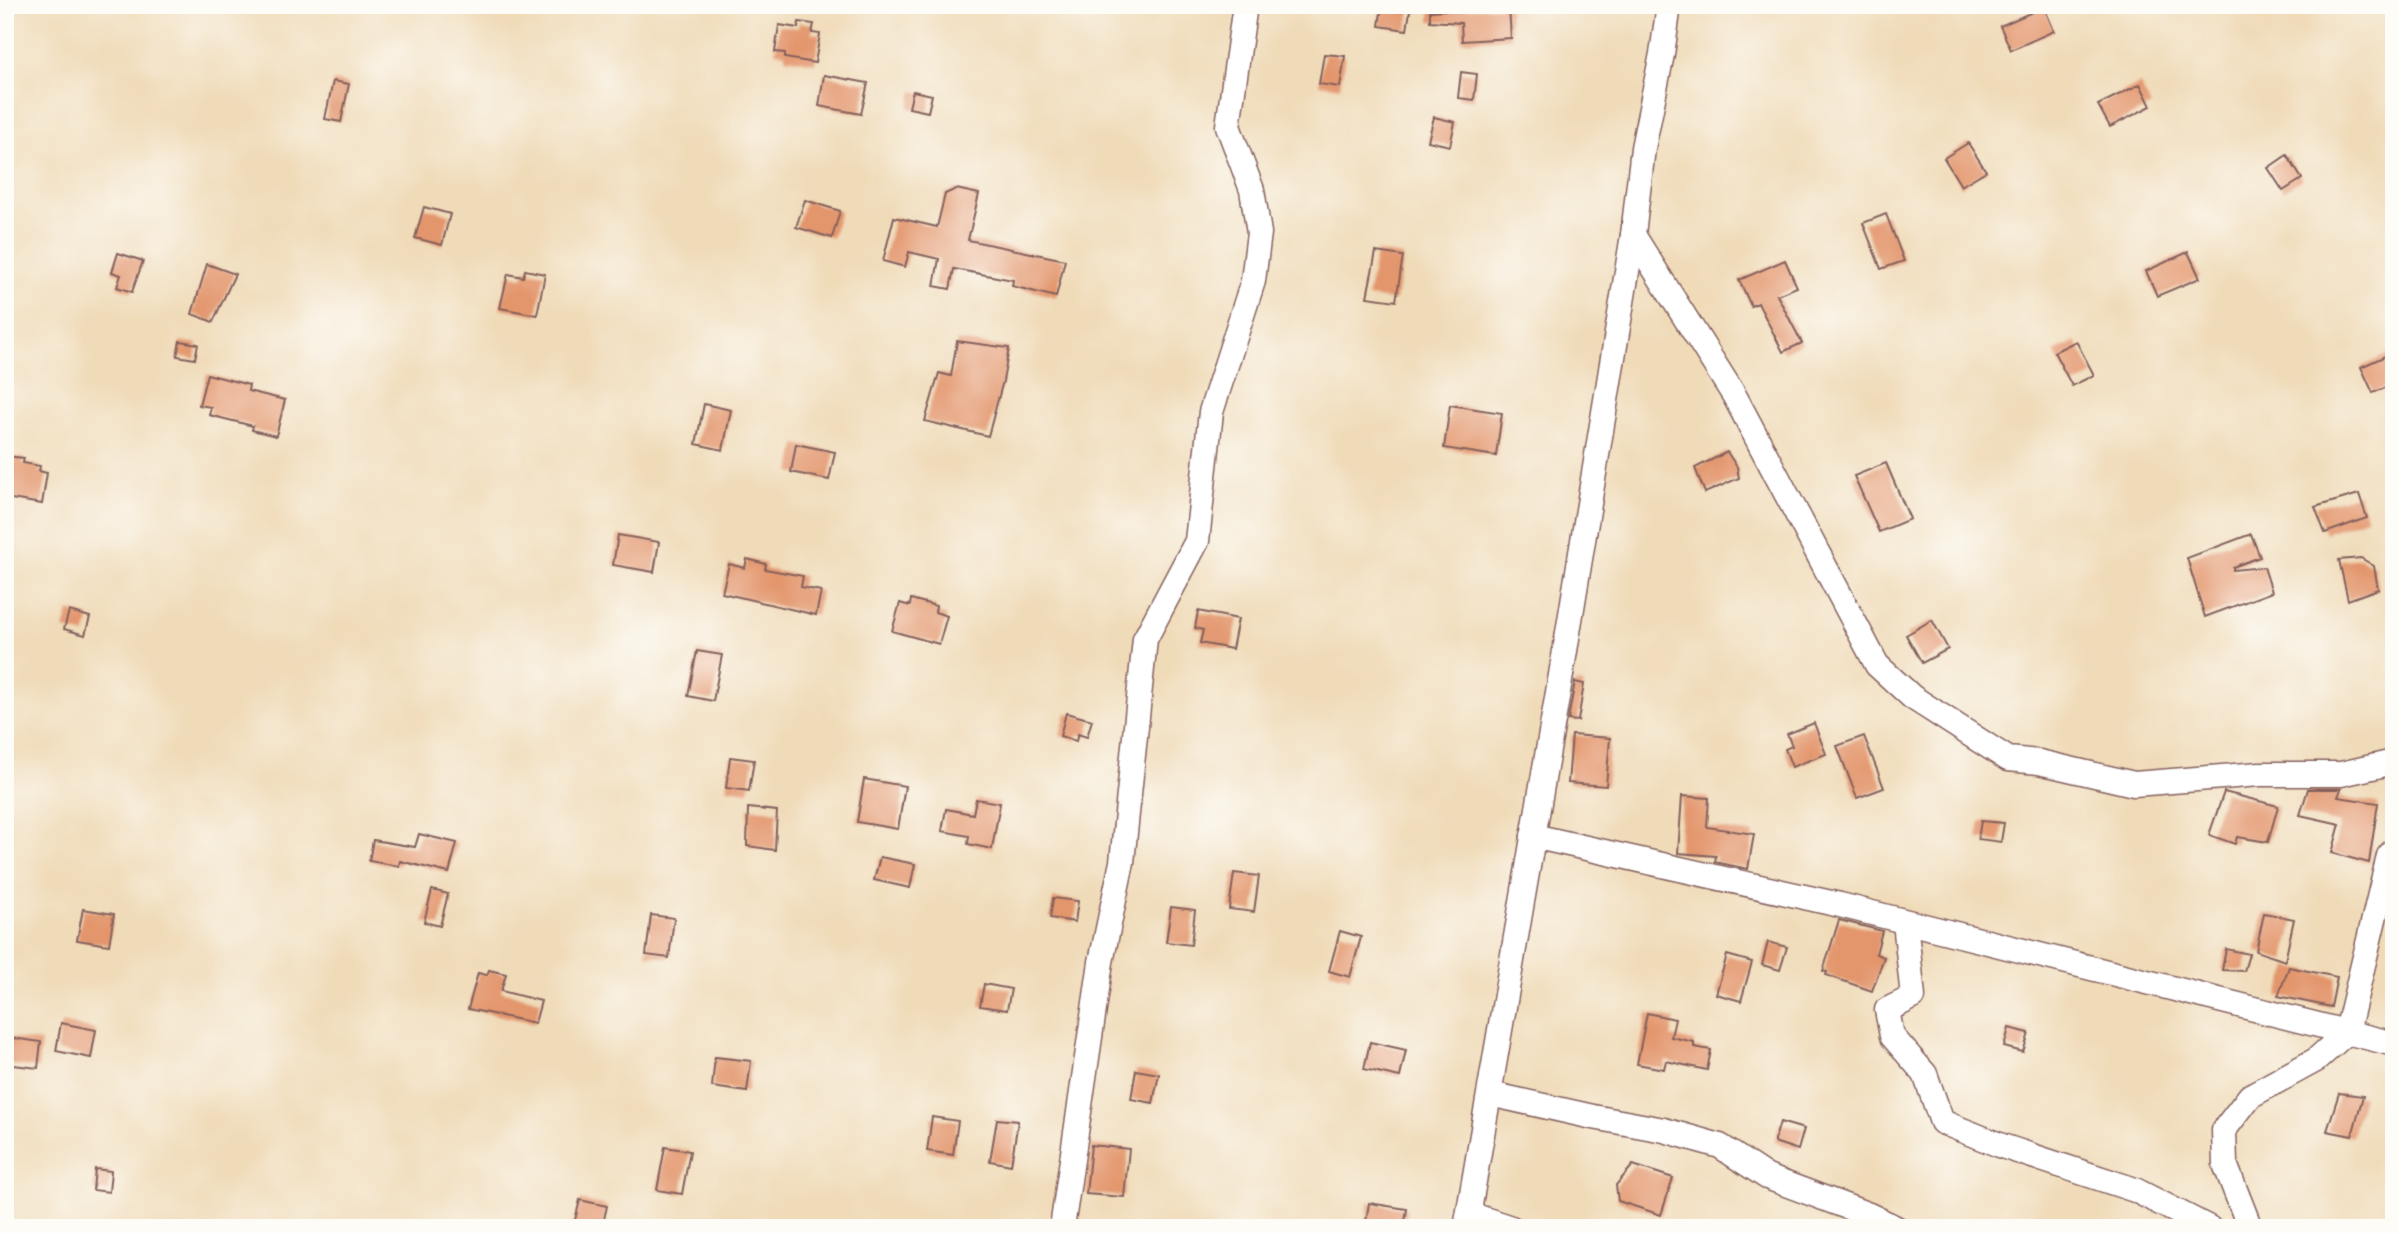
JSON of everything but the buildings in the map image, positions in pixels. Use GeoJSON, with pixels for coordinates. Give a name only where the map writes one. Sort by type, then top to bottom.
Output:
{"type":"FeatureCollection","features":[{"type":"Feature","properties":{"kind":"street"},"geometry":{"type":"LineString","coordinates":[[1062,1228],[1101,962],[1122,862],[1145,639],[1197,541],[1210,412],[1253,281],[1259,233],[1252,190],[1228,126],[1245,5]]}},
{"type":"Feature","properties":{"kind":"street"},"geometry":{"type":"LineString","coordinates":[[1511,1228],[1467,1221],[1633,235],[1643,148],[1669,5]]}},
{"type":"Feature","properties":{"kind":"street"},"geometry":{"type":"LineString","coordinates":[[1633,235],[1734,394],[1877,666],[1912,697],[2008,759],[2039,762],[2134,784],[2260,774],[2341,774],[2394,762]]}},
{"type":"Feature","properties":{"kind":"street"},"geometry":{"type":"LineString","coordinates":[[1533,836],[1906,922],[2394,1044]]}},
{"type":"Feature","properties":{"kind":"street"},"geometry":{"type":"LineString","coordinates":[[2250,1228],[2225,1164],[2224,1130],[2250,1096],[2316,1060],[2347,1032],[2389,856],[2394,850]]}},
{"type":"Feature","properties":{"kind":"street"},"geometry":{"type":"LineString","coordinates":[[1906,922],[1913,997],[1887,1010],[1892,1036],[1925,1074],[1942,1122],[2003,1146],[2135,1190],[2209,1228]]}},
{"type":"Feature","properties":{"kind":"street"},"geometry":{"type":"LineString","coordinates":[[1490,1094],[1664,1130],[1720,1146],[1767,1177],[1869,1215],[1896,1228]]}}]}
